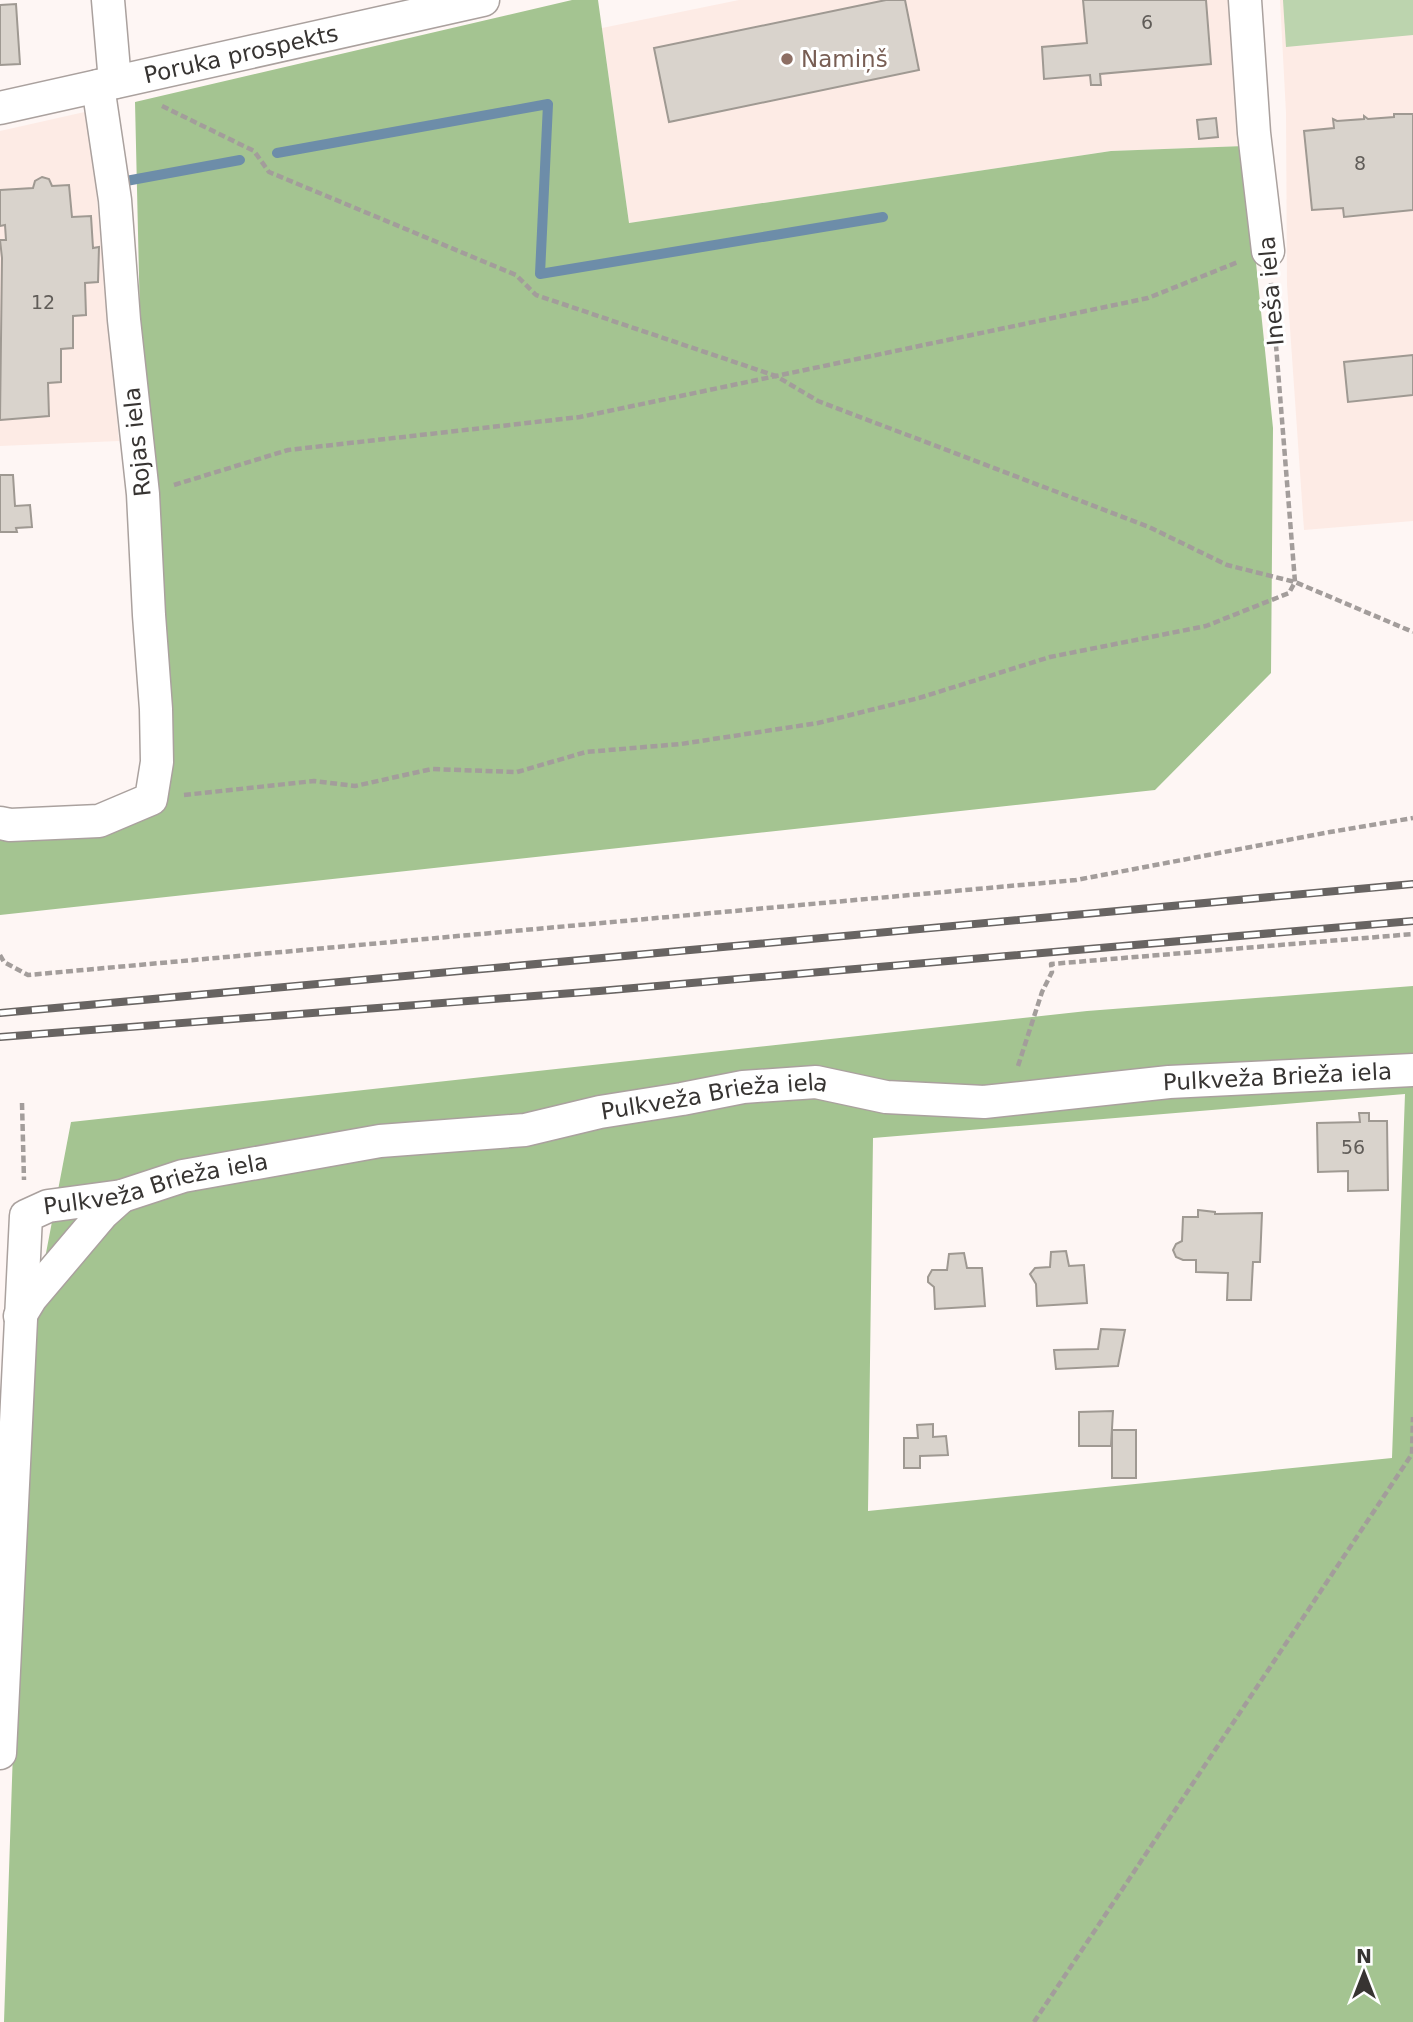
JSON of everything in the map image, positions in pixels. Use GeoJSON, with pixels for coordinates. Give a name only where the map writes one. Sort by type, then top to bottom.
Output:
{"type":"FeatureCollection","features":[{"type":"Feature","properties":{"kind":"street","name":"Rojas iela"},"geometry":{"type":"LineString","coordinates":[[108,0],[106,84],[125,333],[143,494],[156,709],[157,762],[151,799]]}},
{"type":"Feature","properties":{"kind":"street","name":"Poruka prospekts"},"geometry":{"type":"LineString","coordinates":[[0,108],[483,0]]}},
{"type":"Feature","properties":{"kind":"street","name":"Ineša iela"},"geometry":{"type":"LineString","coordinates":[[1245,0],[1254,133],[1268,251]]}},
{"type":"Feature","properties":{"kind":"street"},"geometry":{"type":"LineString","coordinates":[[0,823],[10,825],[99,821],[151,799]]}},
{"type":"Feature","properties":{"kind":"street","name":"Pulkveža Brieža iela"},"geometry":{"type":"LineString","coordinates":[[26,1216],[48,1206],[122,1196],[174,1178],[367,1143],[525,1130],[600,1112],[682,1100],[743,1087],[816,1082],[886,1097],[984,1102],[1169,1082],[1413,1070]]}},
{"type":"Feature","properties":{"kind":"street"},"geometry":{"type":"LineString","coordinates":[[20,1316],[31,1298],[103,1213],[122,1196]]}},
{"type":"Feature","properties":{"kind":"street"},"geometry":{"type":"LineString","coordinates":[[0,1753],[4,1566],[26,1216]]}},
{"type":"Feature","properties":{"kind":"path"},"geometry":{"type":"LineString","coordinates":[[161,105],[254,151],[269,172],[516,275],[536,295],[776,376],[818,401],[1149,527],[1227,565],[1295,582],[1413,632]]}},
{"type":"Feature","properties":{"kind":"path"},"geometry":{"type":"LineString","coordinates":[[143,494],[288,450],[580,417],[1148,298],[1268,251]]}},
{"type":"Feature","properties":{"kind":"path","name":"Ineša iela"},"geometry":{"type":"LineString","coordinates":[[1268,251],[1295,582]]}},
{"type":"Feature","properties":{"kind":"path"},"geometry":{"type":"LineString","coordinates":[[151,799],[314,781],[355,786],[432,769],[517,772],[586,752],[681,744],[818,723],[919,698],[1050,657],[1206,626],[1289,593],[1295,582]]}},
{"type":"Feature","properties":{"kind":"path"},"geometry":{"type":"LineString","coordinates":[[0,955],[4,962],[28,975],[1076,880],[1330,831],[1413,818]]}},
{"type":"Feature","properties":{"kind":"path"},"geometry":{"type":"LineString","coordinates":[[1006,1100],[1042,992],[1052,972],[1051,964],[1413,933]]}},
{"type":"Feature","properties":{"kind":"path"},"geometry":{"type":"LineString","coordinates":[[22,1103],[26,1216]]}},
{"type":"Feature","properties":{"kind":"path"},"geometry":{"type":"LineString","coordinates":[[1034,2022],[1412,1454],[1413,1417]]}},
{"type":"Feature","properties":{"kind":"shaded area"},"geometry":{"type":"Polygon","coordinates":[[[739,0],[1235,0],[1244,146],[1111,151],[629,223],[602,28],[739,0]]]}},
{"type":"Feature","properties":{"kind":"shaded area"},"geometry":{"type":"Polygon","coordinates":[[[1280,0],[1413,0],[1413,521],[1304,530],[1287,285],[1286,113],[1280,0]]]}},
{"type":"Feature","properties":{"kind":"shaded area"},"geometry":{"type":"Polygon","coordinates":[[[89,111],[119,441],[0,446],[0,131],[89,111]]]}},
{"type":"Feature","properties":{"kind":"green space"},"geometry":{"type":"Polygon","coordinates":[[[572,0],[598,0],[629,223],[1111,151],[1244,146],[1273,428],[1271,673],[1155,790],[0,915],[0,823],[151,799],[135,102],[572,0]]]}},
{"type":"Feature","properties":{"kind":"green space"},"geometry":{"type":"Polygon","coordinates":[[[1283,0],[1413,0],[1413,35],[1286,47],[1283,0]]]}},
{"type":"Feature","properties":{"kind":"green space"},"geometry":{"type":"Polygon","coordinates":[[[1413,986],[1413,2022],[4,2022],[26,1358],[71,1122],[1087,1011],[1413,986]],[[1405,1094],[873,1138],[868,1511],[1392,1458],[1405,1094]]]}},
{"type":"Feature","properties":{"kind":"building","name":"Namiņš"},"geometry":{"type":"Polygon","coordinates":[[[886,0],[905,0],[919,70],[669,122],[654,48],[886,0]]]}},
{"type":"Feature","properties":{"kind":"building"},"geometry":{"type":"Polygon","coordinates":[[[1083,0],[1206,0],[1211,64],[1100,74],[1101,85],[1091,85],[1090,75],[1044,79],[1042,47],[1087,43],[1083,0]]]}},
{"type":"Feature","properties":{"kind":"building"},"geometry":{"type":"Polygon","coordinates":[[[16,4],[20,64],[0,65],[0,5],[16,4]]]}},
{"type":"Feature","properties":{"kind":"building"},"geometry":{"type":"Polygon","coordinates":[[[1394,114],[1413,114],[1413,210],[1344,217],[1343,208],[1312,210],[1304,131],[1334,128],[1333,119],[1337,121],[1364,119],[1364,116],[1368,119],[1394,117],[1394,114]]]}},
{"type":"Feature","properties":{"kind":"building"},"geometry":{"type":"Polygon","coordinates":[[[1216,118],[1218,137],[1199,139],[1197,120],[1216,118]]]}},
{"type":"Feature","properties":{"kind":"building"},"geometry":{"type":"Polygon","coordinates":[[[42,177],[49,179],[52,186],[69,185],[72,217],[91,216],[93,248],[99,247],[98,282],[85,283],[86,315],[73,316],[73,348],[61,349],[61,382],[48,383],[49,416],[0,420],[0,240],[6,240],[5,225],[0,226],[0,190],[33,188],[35,181],[42,177]]]}},
{"type":"Feature","properties":{"kind":"building"},"geometry":{"type":"Polygon","coordinates":[[[1413,355],[1413,395],[1348,402],[1344,362],[1413,355]]]}},
{"type":"Feature","properties":{"kind":"building"},"geometry":{"type":"Polygon","coordinates":[[[0,475],[13,475],[15,506],[30,505],[32,527],[16,528],[17,532],[0,532],[0,475]]]}},
{"type":"Feature","properties":{"kind":"building"},"geometry":{"type":"Polygon","coordinates":[[[1359,1113],[1369,1113],[1369,1121],[1387,1121],[1388,1190],[1348,1191],[1348,1171],[1318,1172],[1317,1123],[1360,1122],[1359,1113]]]}},
{"type":"Feature","properties":{"kind":"building"},"geometry":{"type":"Polygon","coordinates":[[[1198,1210],[1215,1214],[1262,1213],[1260,1262],[1253,1262],[1251,1300],[1227,1300],[1228,1273],[1196,1272],[1196,1260],[1176,1257],[1173,1250],[1176,1244],[1182,1241],[1183,1217],[1198,1217],[1198,1210]]]}},
{"type":"Feature","properties":{"kind":"building"},"geometry":{"type":"Polygon","coordinates":[[[1066,1251],[1069,1266],[1084,1265],[1087,1303],[1037,1306],[1036,1284],[1030,1274],[1035,1268],[1050,1267],[1051,1252],[1066,1251]]]}},
{"type":"Feature","properties":{"kind":"building"},"geometry":{"type":"Polygon","coordinates":[[[964,1253],[967,1268],[982,1268],[985,1306],[935,1309],[934,1287],[928,1282],[928,1277],[932,1270],[947,1270],[949,1254],[964,1253]]]}},
{"type":"Feature","properties":{"kind":"building"},"geometry":{"type":"Polygon","coordinates":[[[1101,1329],[1125,1330],[1118,1366],[1056,1369],[1054,1350],[1098,1349],[1101,1329]]]}},
{"type":"Feature","properties":{"kind":"building"},"geometry":{"type":"Polygon","coordinates":[[[1113,1411],[1111,1446],[1079,1446],[1079,1412],[1113,1411]]]}},
{"type":"Feature","properties":{"kind":"building"},"geometry":{"type":"Polygon","coordinates":[[[933,1424],[933,1437],[946,1436],[948,1455],[920,1456],[920,1468],[904,1468],[904,1438],[918,1438],[917,1425],[933,1424]]]}},
{"type":"Feature","properties":{"kind":"building"},"geometry":{"type":"Polygon","coordinates":[[[1112,1430],[1136,1430],[1136,1478],[1112,1478],[1112,1430]]]}},
{"type":"Feature","properties":{"kind":"waterway"},"geometry":{"type":"LineString","coordinates":[[277,153],[548,104],[540,274],[883,217]]}},
{"type":"Feature","properties":{"kind":"waterway"},"geometry":{"type":"LineString","coordinates":[[126,181],[240,160]]}},
{"type":"Feature","properties":{"kind":"railway"},"geometry":{"type":"LineString","coordinates":[[0,1013],[1413,884]]}},
{"type":"Feature","properties":{"kind":"railway"},"geometry":{"type":"LineString","coordinates":[[0,1037],[599,991],[1413,921]]}},
{"type":"Feature","properties":{"kind":"place","name":"Namiņš"},"geometry":{"type":"Point","coordinates":[787,59]}}]}
